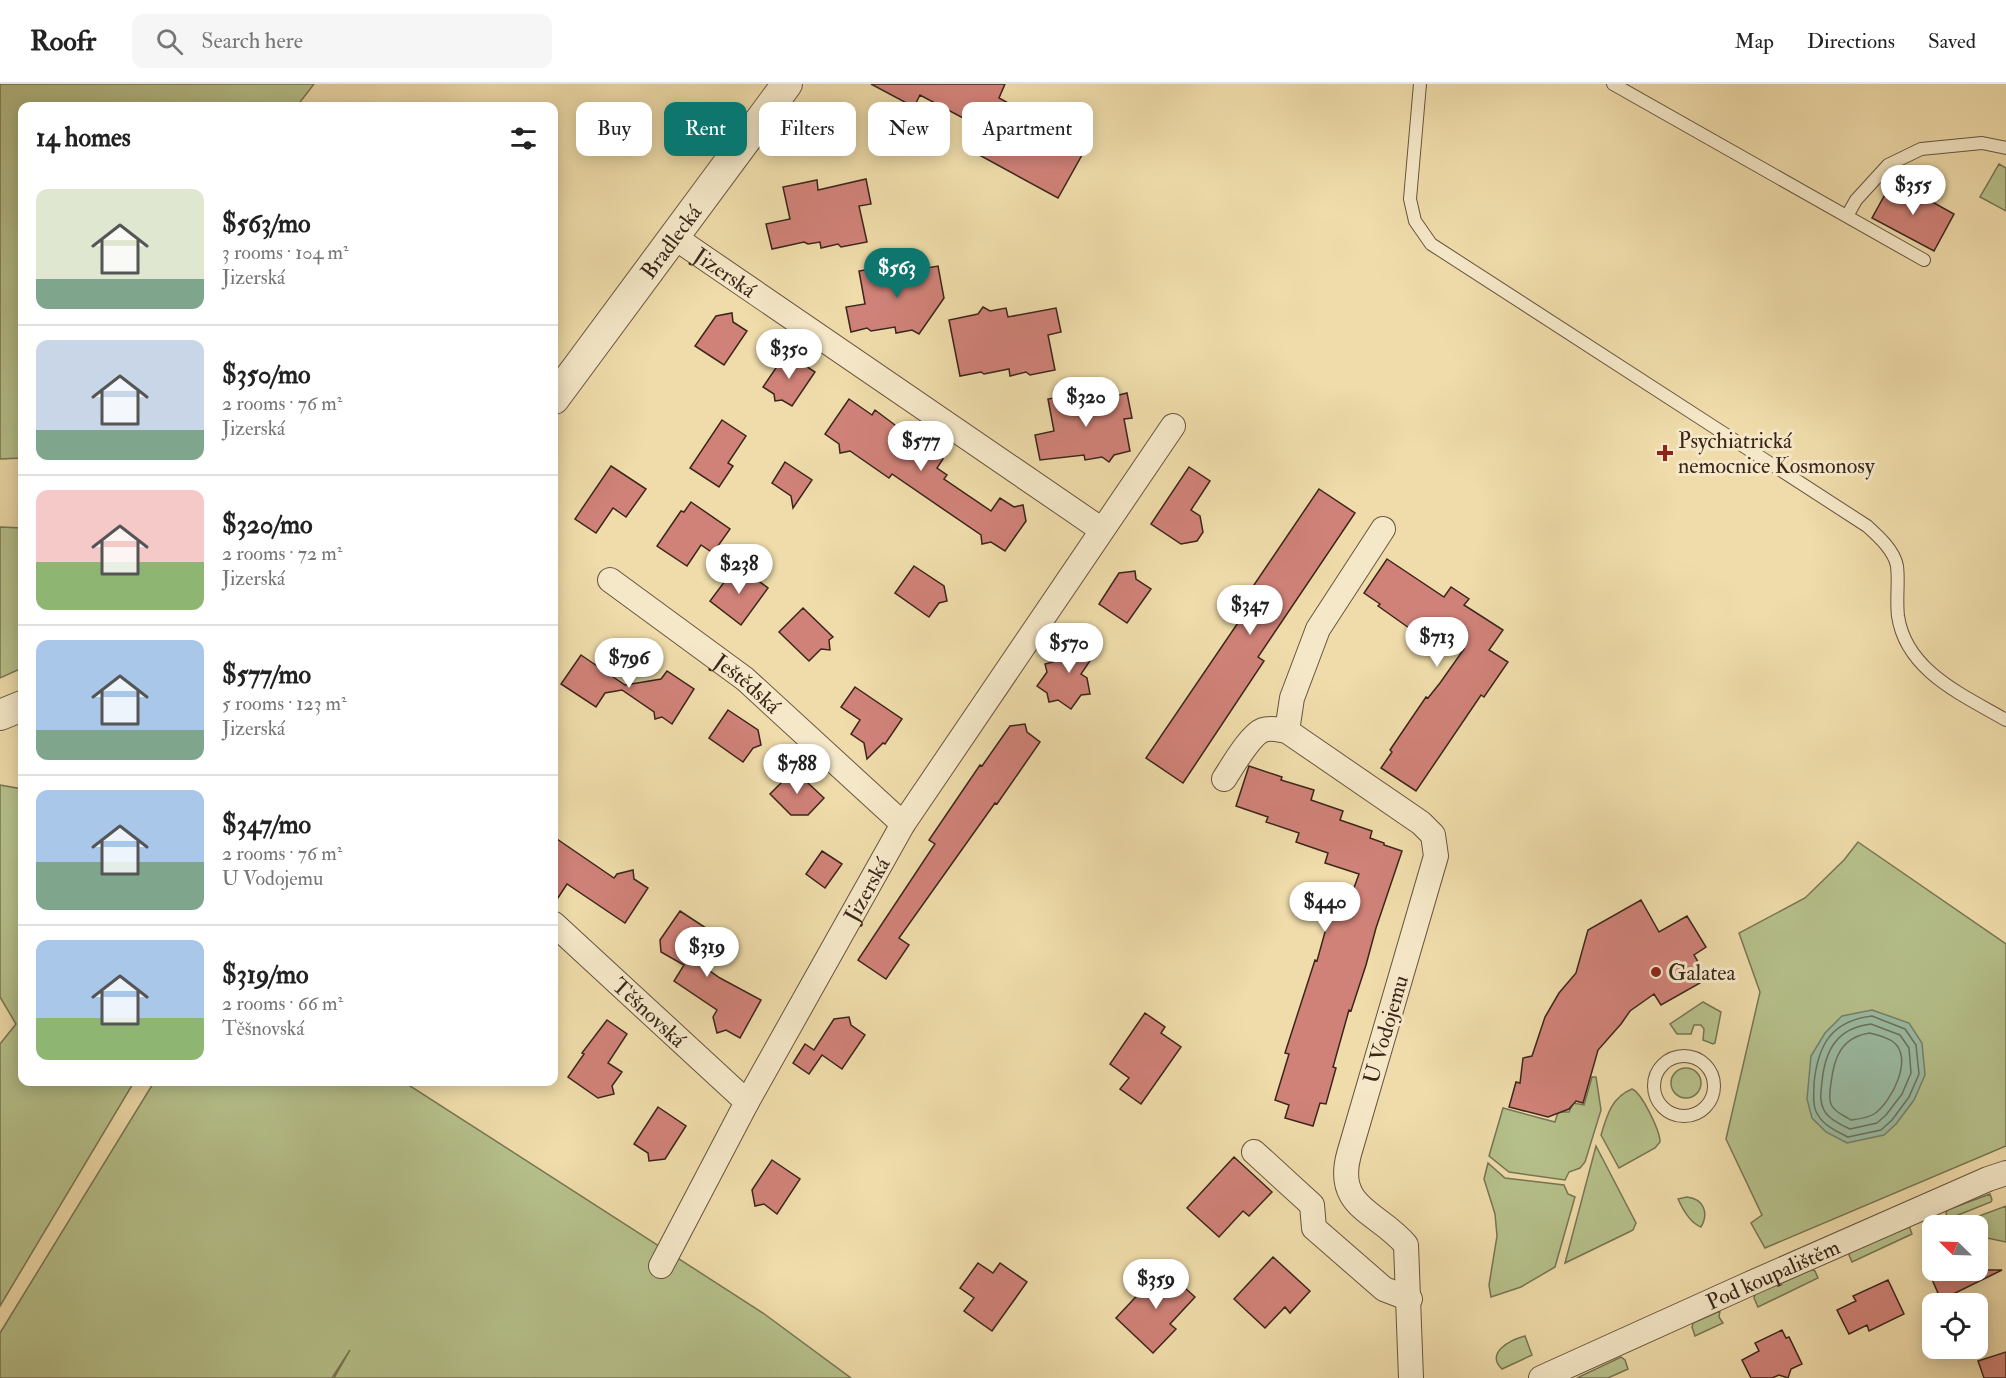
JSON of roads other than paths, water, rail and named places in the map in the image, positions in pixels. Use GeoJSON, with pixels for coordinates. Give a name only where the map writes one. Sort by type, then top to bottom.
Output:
{"type":"FeatureCollection","features":[{"type":"Feature","properties":{"kind":"street","name":"Bradlecká"},"geometry":{"type":"LineString","coordinates":[[558,394],[787,84]]}},
{"type":"Feature","properties":{"kind":"street","name":"Jizerská"},"geometry":{"type":"LineString","coordinates":[[674,237],[1102,530]]}},
{"type":"Feature","properties":{"kind":"street","name":"Jizerská"},"geometry":{"type":"LineString","coordinates":[[661,1266],[747,1102],[903,824],[1173,426]]}},
{"type":"Feature","properties":{"kind":"street"},"geometry":{"type":"LineString","coordinates":[[1224,779],[1254,737],[1263,730],[1287,731],[1292,698],[1318,629],[1383,529]]}},
{"type":"Feature","properties":{"kind":"street","name":"Ještědská"},"geometry":{"type":"LineString","coordinates":[[610,580],[745,679],[903,824]]}},
{"type":"Feature","properties":{"kind":"street"},"geometry":{"type":"LineString","coordinates":[[0,716],[18,708]]}},
{"type":"Feature","properties":{"kind":"street","name":"U Vodojemu"},"geometry":{"type":"LineString","coordinates":[[1287,731],[1422,823],[1433,835],[1436,856],[1345,1173],[1349,1193],[1354,1202],[1398,1235],[1406,1245],[1410,1299],[1411,1378]]}},
{"type":"Feature","properties":{"kind":"street","name":"Těšnovská"},"geometry":{"type":"LineString","coordinates":[[558,928],[747,1102]]}},
{"type":"Feature","properties":{"kind":"street"},"geometry":{"type":"LineString","coordinates":[[1254,1152],[1312,1205],[1314,1228],[1384,1289],[1410,1299]]}},
{"type":"Feature","properties":{"kind":"street","name":"Pod koupalištěm"},"geometry":{"type":"LineString","coordinates":[[1541,1378],[1749,1284],[2006,1173]]}},
{"type":"Feature","properties":{"kind":"lane"},"geometry":{"type":"LineString","coordinates":[[1420,84],[1410,199],[1415,221],[1431,244],[1867,526],[1884,543],[1897,563],[1898,617],[1905,639],[1918,660],[1930,673],[1952,689],[2006,720]]}},
{"type":"Feature","properties":{"kind":"lane"},"geometry":{"type":"LineString","coordinates":[[1613,84],[1924,260]]}},
{"type":"Feature","properties":{"kind":"lane"},"geometry":{"type":"LineString","coordinates":[[1847,216],[1856,200],[1888,165],[1921,148],[1982,143],[2006,148]]}},
{"type":"Feature","properties":{"kind":"lane"},"geometry":{"type":"LineString","coordinates":[[1682,1055],[1703,1062],[1710,1070],[1714,1081],[1714,1092],[1710,1102],[1702,1110],[1692,1115],[1681,1116],[1670,1113],[1656,1096],[1654,1085],[1656,1074],[1663,1065],[1671,1058],[1682,1055]]}},
{"type":"Feature","properties":{"kind":"water"},"geometry":{"type":"Polygon","coordinates":[[[1872,1010],[1909,1023],[1922,1043],[1925,1075],[1914,1100],[1896,1124],[1884,1135],[1847,1143],[1826,1132],[1812,1118],[1807,1099],[1811,1056],[1825,1033],[1842,1016],[1872,1010]]]}},
{"type":"Feature","properties":{"kind":"place","name":"Psychiatrická nemocnice Kosmonosy"},"geometry":{"type":"Point","coordinates":[1665,453]}},
{"type":"Feature","properties":{"kind":"place","name":"Galatea"},"geometry":{"type":"Point","coordinates":[1656,972]}}]}
